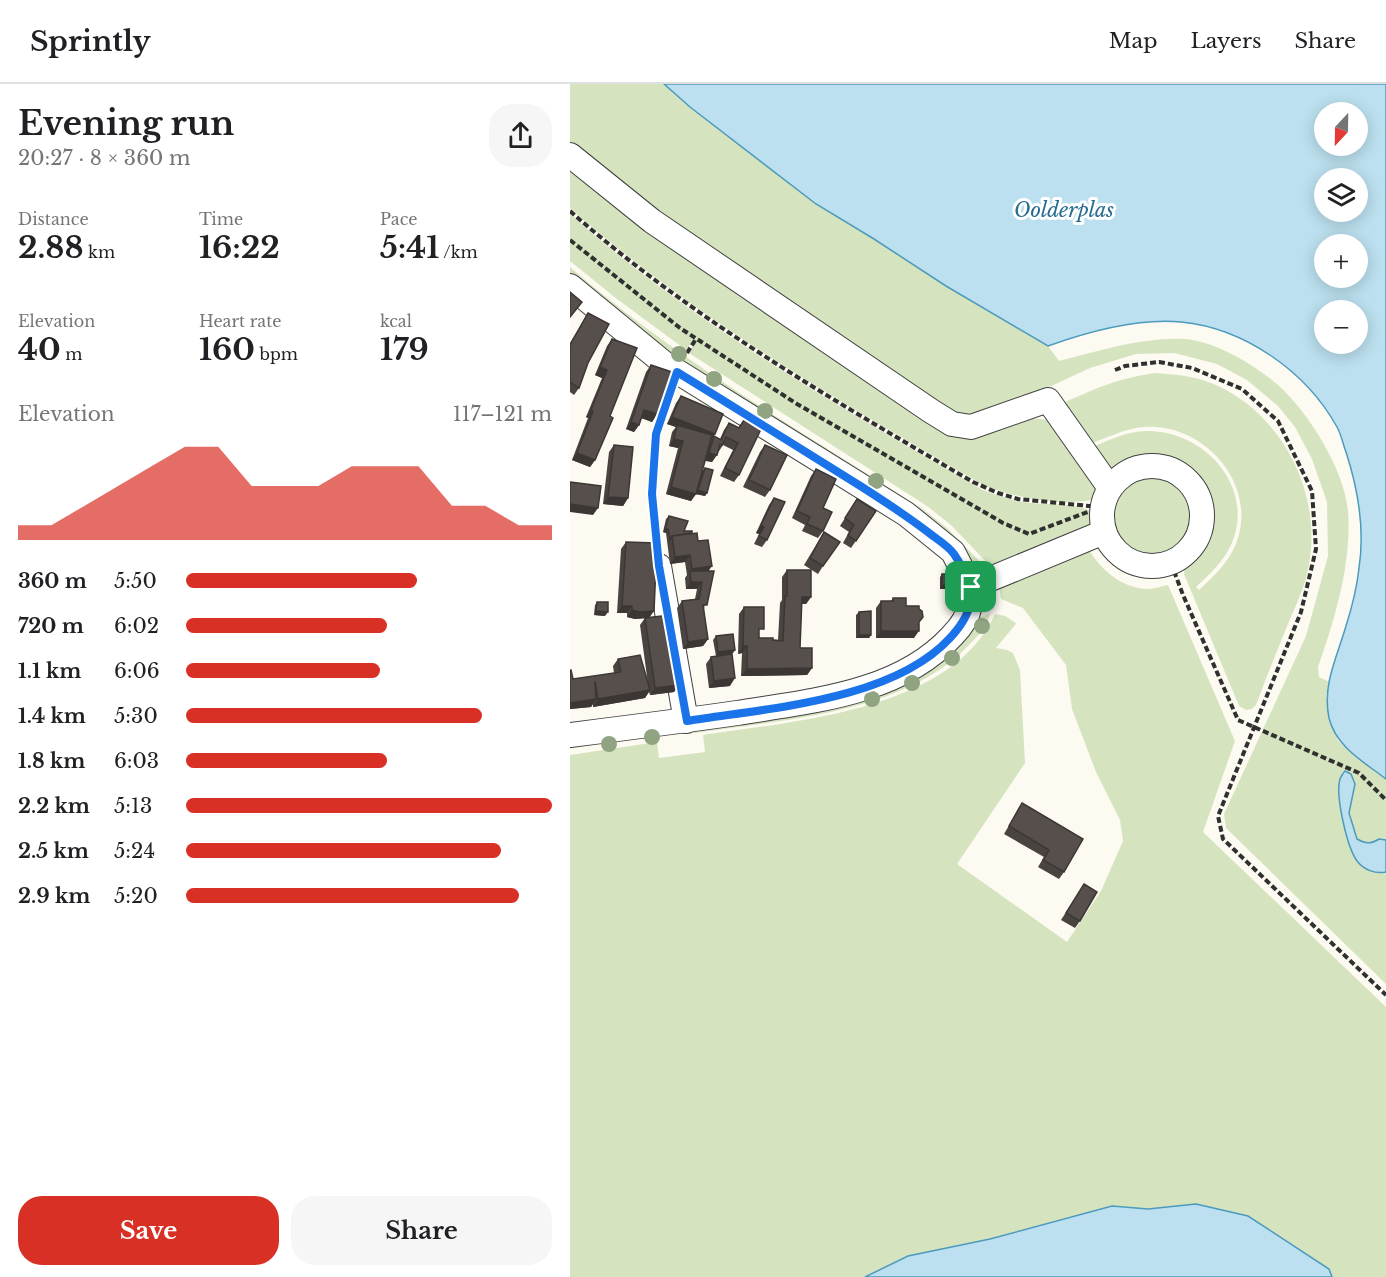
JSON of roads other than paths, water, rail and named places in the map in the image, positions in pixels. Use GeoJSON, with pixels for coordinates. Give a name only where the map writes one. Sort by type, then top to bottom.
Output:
{"type":"FeatureCollection","features":[{"type":"Feature","properties":{"kind":"street"},"geometry":{"type":"LineString","coordinates":[[570,155],[652,221],[952,424],[971,428],[1048,400],[1106,497]]}},
{"type":"Feature","properties":{"kind":"street"},"geometry":{"type":"LineString","coordinates":[[570,286],[665,364],[682,363],[906,514],[953,552],[971,587],[970,607],[960,627],[940,649],[905,672],[863,689],[807,702],[687,721],[570,735]]}},
{"type":"Feature","properties":{"kind":"street"},"geometry":{"type":"LineString","coordinates":[[1154,466],[1170,469],[1185,478],[1196,491],[1202,507],[1202,524],[1196,540],[1186,554],[1171,563],[1155,566],[1138,565],[1123,558],[1111,547],[1104,532],[1101,519],[1106,497],[1121,476],[1137,468],[1154,466]]}},
{"type":"Feature","properties":{"kind":"street"},"geometry":{"type":"LineString","coordinates":[[971,587],[1104,532]]}},
{"type":"Feature","properties":{"kind":"street"},"geometry":{"type":"LineString","coordinates":[[659,566],[687,721]]}},
{"type":"Feature","properties":{"kind":"water","name":"Oolderplas"},"geometry":{"type":"Polygon","coordinates":[[[664,84],[1386,84],[1386,779],[1344,746],[1329,718],[1327,694],[1356,590],[1361,553],[1361,524],[1354,480],[1340,433],[1324,407],[1308,388],[1291,371],[1250,343],[1205,326],[1181,322],[1148,322],[1113,327],[1048,346],[946,286],[816,204],[690,107],[664,84]]]}},
{"type":"Feature","properties":{"kind":"water"},"geometry":{"type":"Polygon","coordinates":[[[1345,771],[1351,774],[1355,784],[1349,813],[1357,839],[1368,843],[1379,839],[1386,840],[1386,872],[1366,869],[1357,861],[1349,845],[1339,797],[1340,779],[1345,771]]]}},
{"type":"Feature","properties":{"kind":"water"},"geometry":{"type":"Polygon","coordinates":[[[1196,1204],[1248,1216],[1329,1269],[1332,1277],[865,1277],[908,1256],[990,1239],[1112,1206],[1148,1209],[1196,1204]]]}}]}
